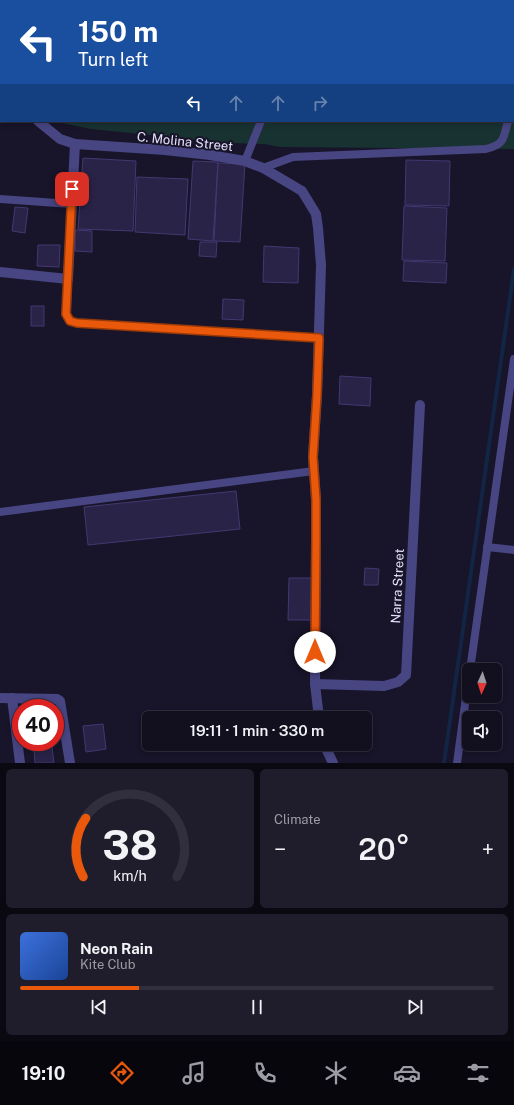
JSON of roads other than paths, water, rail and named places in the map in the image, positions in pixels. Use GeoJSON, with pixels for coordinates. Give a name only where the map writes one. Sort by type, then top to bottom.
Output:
{"type":"FeatureCollection","features":[{"type":"Feature","properties":{"kind":"street","name":"C. Molina Street"},"geometry":{"type":"LineString","coordinates":[[39,122],[60,139],[75,144],[210,155],[245,161],[263,168],[302,191],[316,214],[321,265],[317,395],[313,457],[316,500],[315,684],[318,711]]}},
{"type":"Feature","properties":{"kind":"street"},"geometry":{"type":"LineString","coordinates":[[0,272],[68,279],[75,144]]}},
{"type":"Feature","properties":{"kind":"street","name":"Narra Street"},"geometry":{"type":"LineString","coordinates":[[315,684],[384,686],[398,682],[406,675],[420,405]]}},
{"type":"Feature","properties":{"kind":"street"},"geometry":{"type":"LineString","coordinates":[[0,698],[57,699],[60,702],[70,763]]}},
{"type":"Feature","properties":{"kind":"street"},"geometry":{"type":"LineString","coordinates":[[12,698],[20,763]]}},
{"type":"Feature","properties":{"kind":"street"},"geometry":{"type":"LineString","coordinates":[[327,751],[333,763]]}},
{"type":"Feature","properties":{"kind":"lane"},"geometry":{"type":"LineString","coordinates":[[245,161],[261,122]]}},
{"type":"Feature","properties":{"kind":"lane"},"geometry":{"type":"LineString","coordinates":[[263,168],[293,157],[486,149],[496,146],[502,141],[508,122]]}},
{"type":"Feature","properties":{"kind":"lane"},"geometry":{"type":"LineString","coordinates":[[0,199],[71,204]]}},
{"type":"Feature","properties":{"kind":"lane"},"geometry":{"type":"LineString","coordinates":[[68,279],[66,314],[70,321],[77,323],[319,338]]}},
{"type":"Feature","properties":{"kind":"lane"},"geometry":{"type":"LineString","coordinates":[[471,663],[514,359]]}},
{"type":"Feature","properties":{"kind":"lane"},"geometry":{"type":"LineString","coordinates":[[0,512],[314,471]]}},
{"type":"Feature","properties":{"kind":"lane"},"geometry":{"type":"LineString","coordinates":[[487,547],[514,550]]}},
{"type":"Feature","properties":{"kind":"lane"},"geometry":{"type":"LineString","coordinates":[[457,763],[465,703]]}},
{"type":"Feature","properties":{"kind":"waterway"},"geometry":{"type":"LineString","coordinates":[[444,763],[514,269]]}}]}
